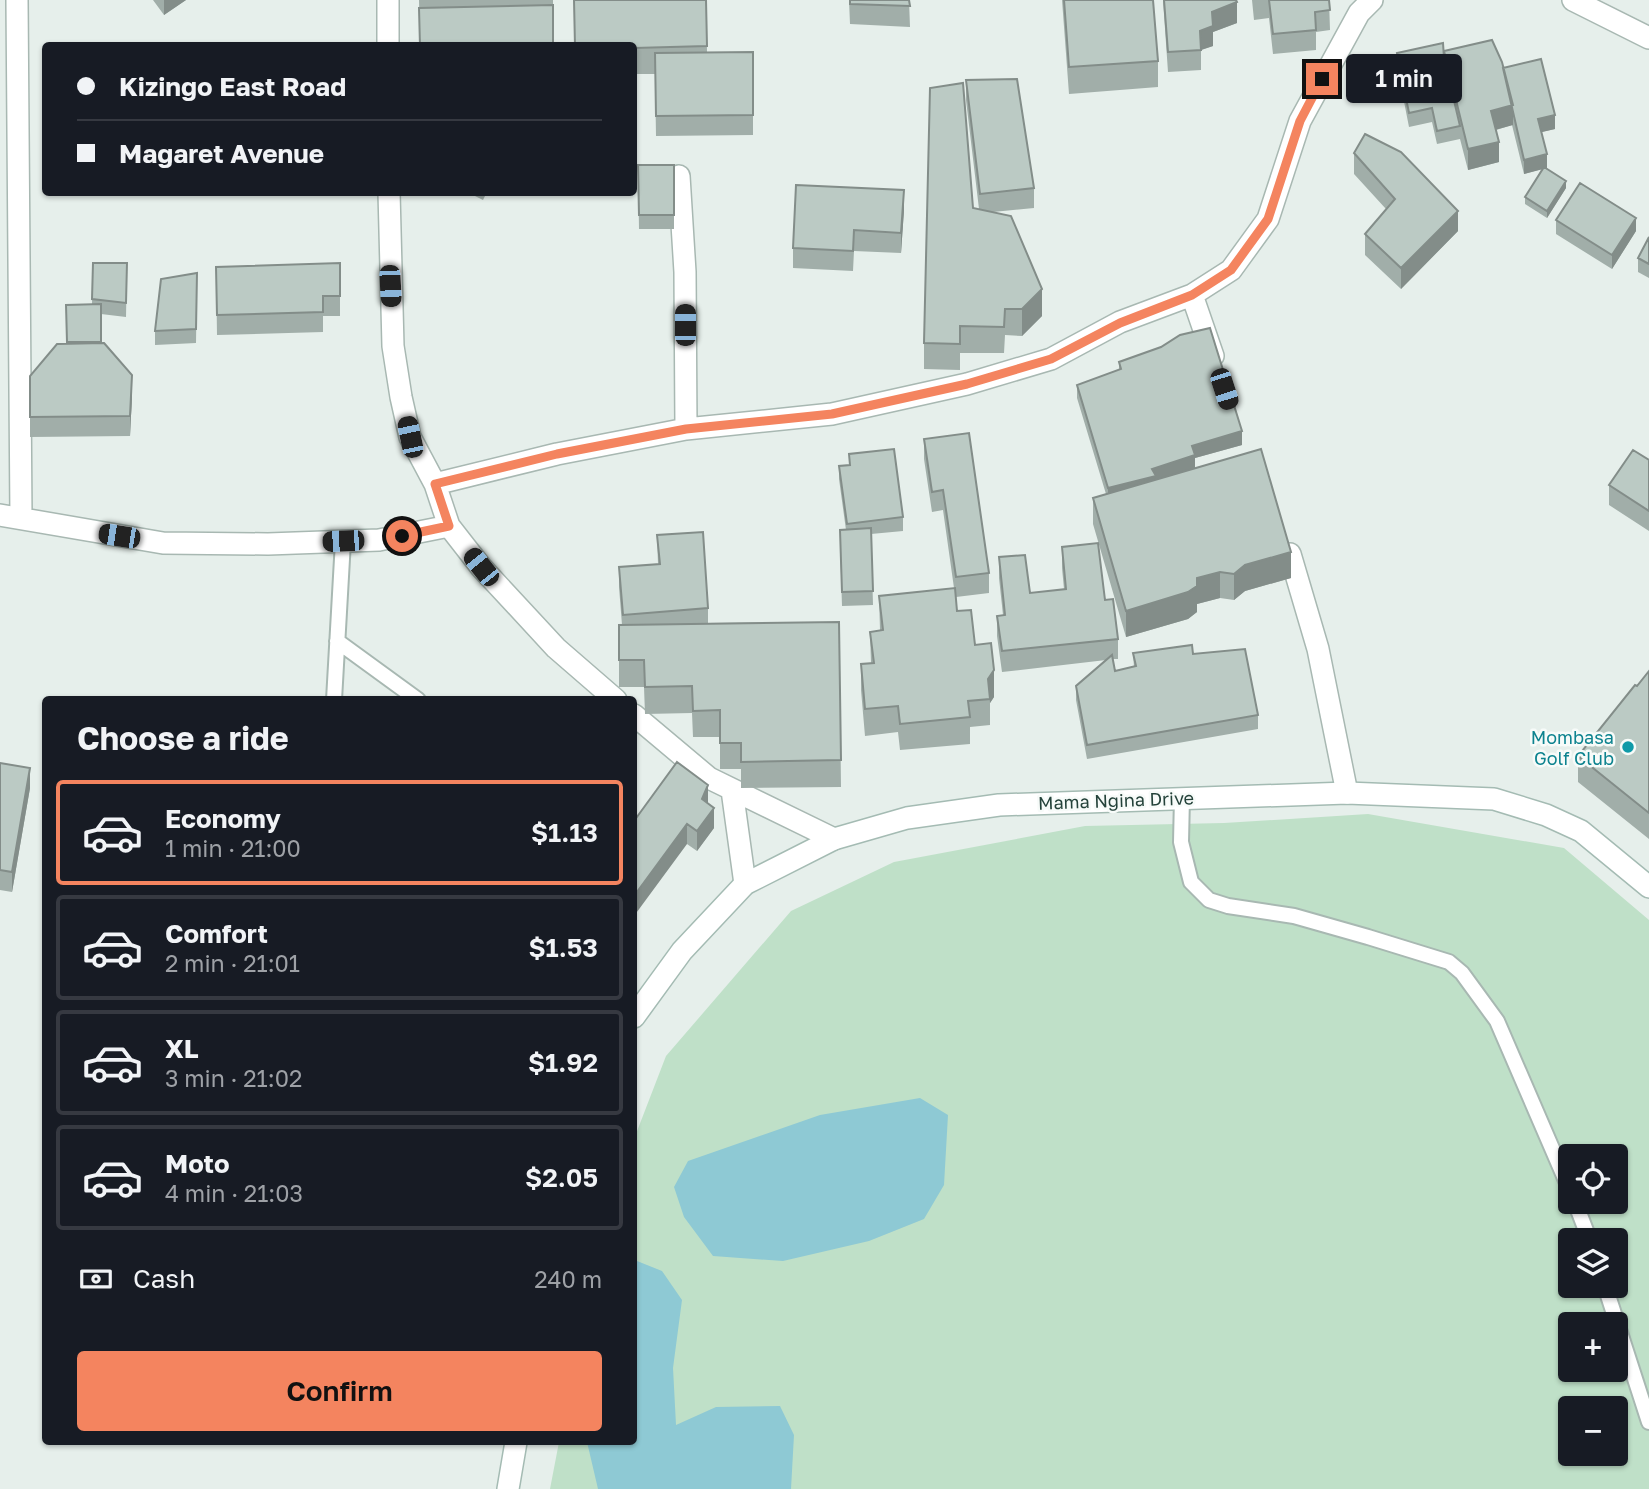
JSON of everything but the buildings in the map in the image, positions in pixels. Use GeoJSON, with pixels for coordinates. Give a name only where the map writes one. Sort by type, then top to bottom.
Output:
{"type":"FeatureCollection","features":[{"type":"Feature","properties":{"kind":"street"},"geometry":{"type":"LineString","coordinates":[[17,0],[10,516],[163,544],[379,540],[449,526]]}},
{"type":"Feature","properties":{"kind":"street"},"geometry":{"type":"LineString","coordinates":[[388,0],[388,42]]}},
{"type":"Feature","properties":{"kind":"street"},"geometry":{"type":"LineString","coordinates":[[435,484],[557,454],[686,429],[832,414],[967,384],[1051,359],[1120,323],[1192,295],[1231,270],[1268,219],[1300,121],[1359,13],[1372,0]]}},
{"type":"Feature","properties":{"kind":"street"},"geometry":{"type":"LineString","coordinates":[[1573,0],[1649,38]]}},
{"type":"Feature","properties":{"kind":"street"},"geometry":{"type":"LineString","coordinates":[[679,176],[685,272],[686,429]]}},
{"type":"Feature","properties":{"kind":"street"},"geometry":{"type":"LineString","coordinates":[[389,196],[393,345],[399,384],[410,437],[435,484],[449,526],[481,567],[556,648],[612,696]]}},
{"type":"Feature","properties":{"kind":"street"},"geometry":{"type":"LineString","coordinates":[[1192,295],[1218,372]]}},
{"type":"Feature","properties":{"kind":"street"},"geometry":{"type":"LineString","coordinates":[[1290,554],[1318,649],[1347,793]]}},
{"type":"Feature","properties":{"kind":"street"},"geometry":{"type":"LineString","coordinates":[[637,718],[709,778],[834,839]]}},
{"type":"Feature","properties":{"kind":"street"},"geometry":{"type":"LineString","coordinates":[[732,790],[745,884]]}},
{"type":"Feature","properties":{"kind":"street","name":"Mama Ngina Drive"},"geometry":{"type":"LineString","coordinates":[[637,1013],[682,951],[745,884],[834,839],[907,818],[999,805],[1347,793],[1494,799],[1546,815],[1581,831],[1649,887]]}},
{"type":"Feature","properties":{"kind":"street"},"geometry":{"type":"LineString","coordinates":[[508,1489],[515,1445]]}},
{"type":"Feature","properties":{"kind":"lane"},"geometry":{"type":"LineString","coordinates":[[334,696],[343,541]]}},
{"type":"Feature","properties":{"kind":"lane"},"geometry":{"type":"LineString","coordinates":[[337,641],[413,696]]}},
{"type":"Feature","properties":{"kind":"lane"},"geometry":{"type":"LineString","coordinates":[[1182,797],[1181,842],[1191,883],[1209,900],[1228,906],[1294,916],[1368,937],[1449,962],[1462,973],[1497,1021],[1558,1162]]}},
{"type":"Feature","properties":{"kind":"lane"},"geometry":{"type":"LineString","coordinates":[[1609,1298],[1649,1422]]}},
{"type":"Feature","properties":{"kind":"green space"},"geometry":{"type":"Polygon","coordinates":[[[1368,814],[1564,848],[1649,920],[1649,1489],[550,1489],[558,1445],[637,1445],[637,1131],[666,1056],[791,911],[894,862],[1085,826],[1224,823],[1368,814]]]}},
{"type":"Feature","properties":{"kind":"water"},"geometry":{"type":"Polygon","coordinates":[[[920,1098],[948,1115],[944,1185],[924,1219],[869,1241],[783,1261],[713,1256],[684,1217],[674,1187],[688,1161],[820,1115],[920,1098]]]}},
{"type":"Feature","properties":{"kind":"water"},"geometry":{"type":"Polygon","coordinates":[[[637,1261],[662,1271],[682,1300],[673,1368],[676,1425],[716,1407],[780,1406],[794,1435],[791,1489],[598,1489],[588,1445],[637,1445],[637,1261]]]}},
{"type":"Feature","properties":{"kind":"place","name":"Mombasa Golf Club"},"geometry":{"type":"Point","coordinates":[1628,747]}},
{"type":"Feature","properties":{"kind":"route"},"geometry":{"type":"LineString","coordinates":[[402,536],[449,526],[435,484],[557,454],[686,429],[832,414],[967,384],[1051,359],[1120,323],[1192,295],[1231,270],[1268,219],[1300,121],[1322,79]]}}]}
